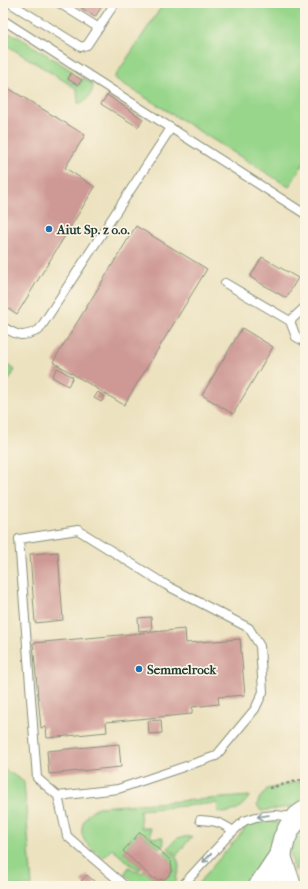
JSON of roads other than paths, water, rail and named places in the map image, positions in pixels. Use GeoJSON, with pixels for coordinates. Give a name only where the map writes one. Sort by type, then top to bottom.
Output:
{"type":"FeatureCollection","features":[{"type":"Feature","properties":{"kind":"main road"},"geometry":{"type":"LineString","coordinates":[[260,886],[280,856],[284,839],[290,826],[301,815]]}},
{"type":"Feature","properties":{"kind":"main road"},"geometry":{"type":"LineString","coordinates":[[280,856],[290,886]]}},
{"type":"Feature","properties":{"kind":"lane"},"geometry":{"type":"LineString","coordinates":[[10,3],[82,47],[87,45],[116,3]]}},
{"type":"Feature","properties":{"kind":"lane"},"geometry":{"type":"LineString","coordinates":[[59,3],[99,28]]}},
{"type":"Feature","properties":{"kind":"lane"},"geometry":{"type":"LineString","coordinates":[[3,20],[305,214]]}},
{"type":"Feature","properties":{"kind":"lane"},"geometry":{"type":"LineString","coordinates":[[3,327],[18,336],[29,335],[39,330],[171,128]]}},
{"type":"Feature","properties":{"kind":"lane"},"geometry":{"type":"LineString","coordinates":[[225,283],[290,321],[296,337],[305,342]]}},
{"type":"Feature","properties":{"kind":"lane"},"geometry":{"type":"LineString","coordinates":[[290,321],[305,307]]}},
{"type":"Feature","properties":{"kind":"lane"},"geometry":{"type":"LineString","coordinates":[[58,796],[118,789],[216,756],[255,709],[263,692],[260,646],[249,628],[166,585],[78,530],[19,539],[37,778],[58,796],[67,836],[125,886]]}},
{"type":"Feature","properties":{"kind":"lane"},"geometry":{"type":"LineString","coordinates":[[182,886],[244,821],[256,817],[275,815],[301,815]]}},
{"type":"Feature","properties":{"kind":"lane"},"geometry":{"type":"LineString","coordinates":[[200,820],[215,821],[224,824],[233,831]]}},
{"type":"Feature","properties":{"kind":"place","name":"Aiut Sp. z o.o."},"geometry":{"type":"Point","coordinates":[49,229]}},
{"type":"Feature","properties":{"kind":"place","name":"Semmelrock"},"geometry":{"type":"Point","coordinates":[139,669]}}]}
